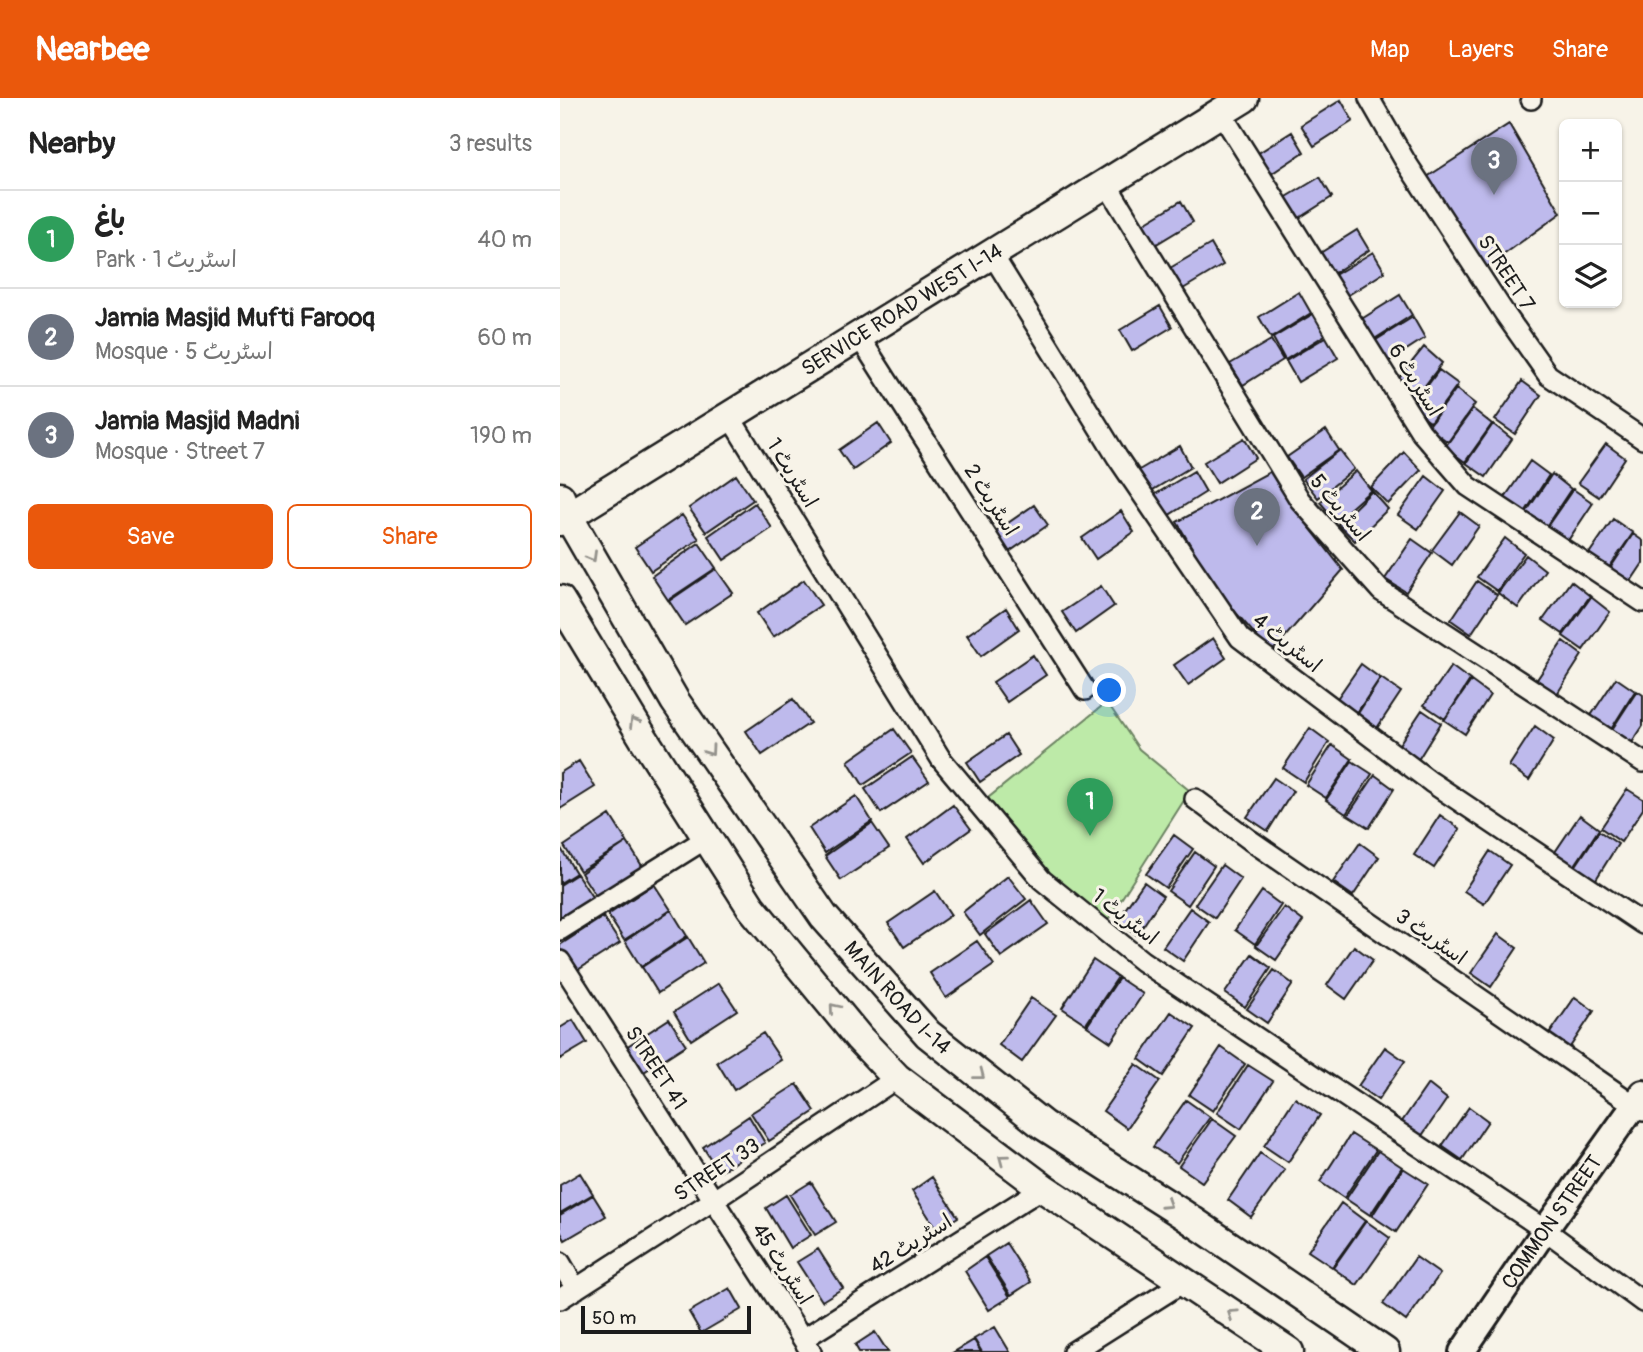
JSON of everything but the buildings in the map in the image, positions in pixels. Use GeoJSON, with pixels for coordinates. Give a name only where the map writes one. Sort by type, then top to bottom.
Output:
{"type":"FeatureCollection","features":[{"type":"Feature","properties":{"kind":"main road","name":"SERVICE ROAD WEST I-14"},"geometry":{"type":"LineString","coordinates":[[563,511],[730,417],[1232,105]]}},
{"type":"Feature","properties":{"kind":"main road","name":"MAIN ROAD I-14"},"geometry":{"type":"LineString","coordinates":[[563,511],[675,701],[800,883],[824,917],[928,1034],[1043,1125],[1184,1215],[1385,1352]]}},
{"type":"Feature","properties":{"kind":"main road"},"geometry":{"type":"LineString","coordinates":[[560,600],[751,907],[859,1038],[897,1078],[1043,1188],[1289,1352]]}},
{"type":"Feature","properties":{"kind":"street","name":"STREET 7"},"geometry":{"type":"LineString","coordinates":[[1368,98],[1476,270],[1548,375],[1643,439]]}},
{"type":"Feature","properties":{"kind":"street","name":"اسٹریٹ 6"},"geometry":{"type":"LineString","coordinates":[[1232,105],[1421,432],[1468,486],[1643,602]]}},
{"type":"Feature","properties":{"kind":"street","name":"اسٹریٹ 5"},"geometry":{"type":"LineString","coordinates":[[1106,183],[1300,500],[1381,591],[1643,762]]}},
{"type":"Feature","properties":{"kind":"street","name":"اسٹریٹ 4"},"geometry":{"type":"LineString","coordinates":[[992,254],[1117,457],[1240,638],[1431,782],[1643,924]]}},
{"type":"Feature","properties":{"kind":"street","name":"اسٹریٹ 2"},"geometry":{"type":"LineString","coordinates":[[858,335],[1085,690]]}},
{"type":"Feature","properties":{"kind":"street","name":"اسٹریٹ 1"},"geometry":{"type":"LineString","coordinates":[[730,417],[941,759],[1042,880],[1142,961],[1545,1230],[1643,1302]]}},
{"type":"Feature","properties":{"kind":"street","name":"اسٹریٹ 3"},"geometry":{"type":"LineString","coordinates":[[1195,799],[1250,840],[1640,1103]]}},
{"type":"Feature","properties":{"kind":"street"},"geometry":{"type":"LineString","coordinates":[[560,930],[707,838]]}},
{"type":"Feature","properties":{"kind":"street","name":"STREET 41"},"geometry":{"type":"LineString","coordinates":[[560,961],[714,1200]]}},
{"type":"Feature","properties":{"kind":"street","name":"STREET 33"},"geometry":{"type":"LineString","coordinates":[[568,1294],[897,1078]]}},
{"type":"Feature","properties":{"kind":"street","name":"COMMON STREET"},"geometry":{"type":"LineString","coordinates":[[1462,1352],[1545,1230],[1640,1103]]}},
{"type":"Feature","properties":{"kind":"street","name":"اسٹریٹ 42"},"geometry":{"type":"LineString","coordinates":[[807,1345],[1043,1188]]}},
{"type":"Feature","properties":{"kind":"street","name":"اسٹریٹ 45"},"geometry":{"type":"LineString","coordinates":[[714,1200],[807,1345]]}},
{"type":"Feature","properties":{"kind":"street"},"geometry":{"type":"LineString","coordinates":[[560,1262],[568,1294]]}},
{"type":"Feature","properties":{"kind":"street"},"geometry":{"type":"LineString","coordinates":[[1073,1352],[1185,1281]]}},
{"type":"Feature","properties":{"kind":"green space"},"geometry":{"type":"Polygon","coordinates":[[[1107,702],[1139,749],[1190,791],[1106,923],[1049,873],[988,798],[1107,702]]]}},
{"type":"Feature","properties":{"kind":"place","name":"Jamia Masjid Madni"},"geometry":{"type":"Point","coordinates":[1494,195]}},
{"type":"Feature","properties":{"kind":"place","name":"Jamia Masjid Mufti Farooq"},"geometry":{"type":"Point","coordinates":[1257,546]}},
{"type":"Feature","properties":{"kind":"place","name":"باغ"},"geometry":{"type":"Point","coordinates":[1090,836]}}]}
